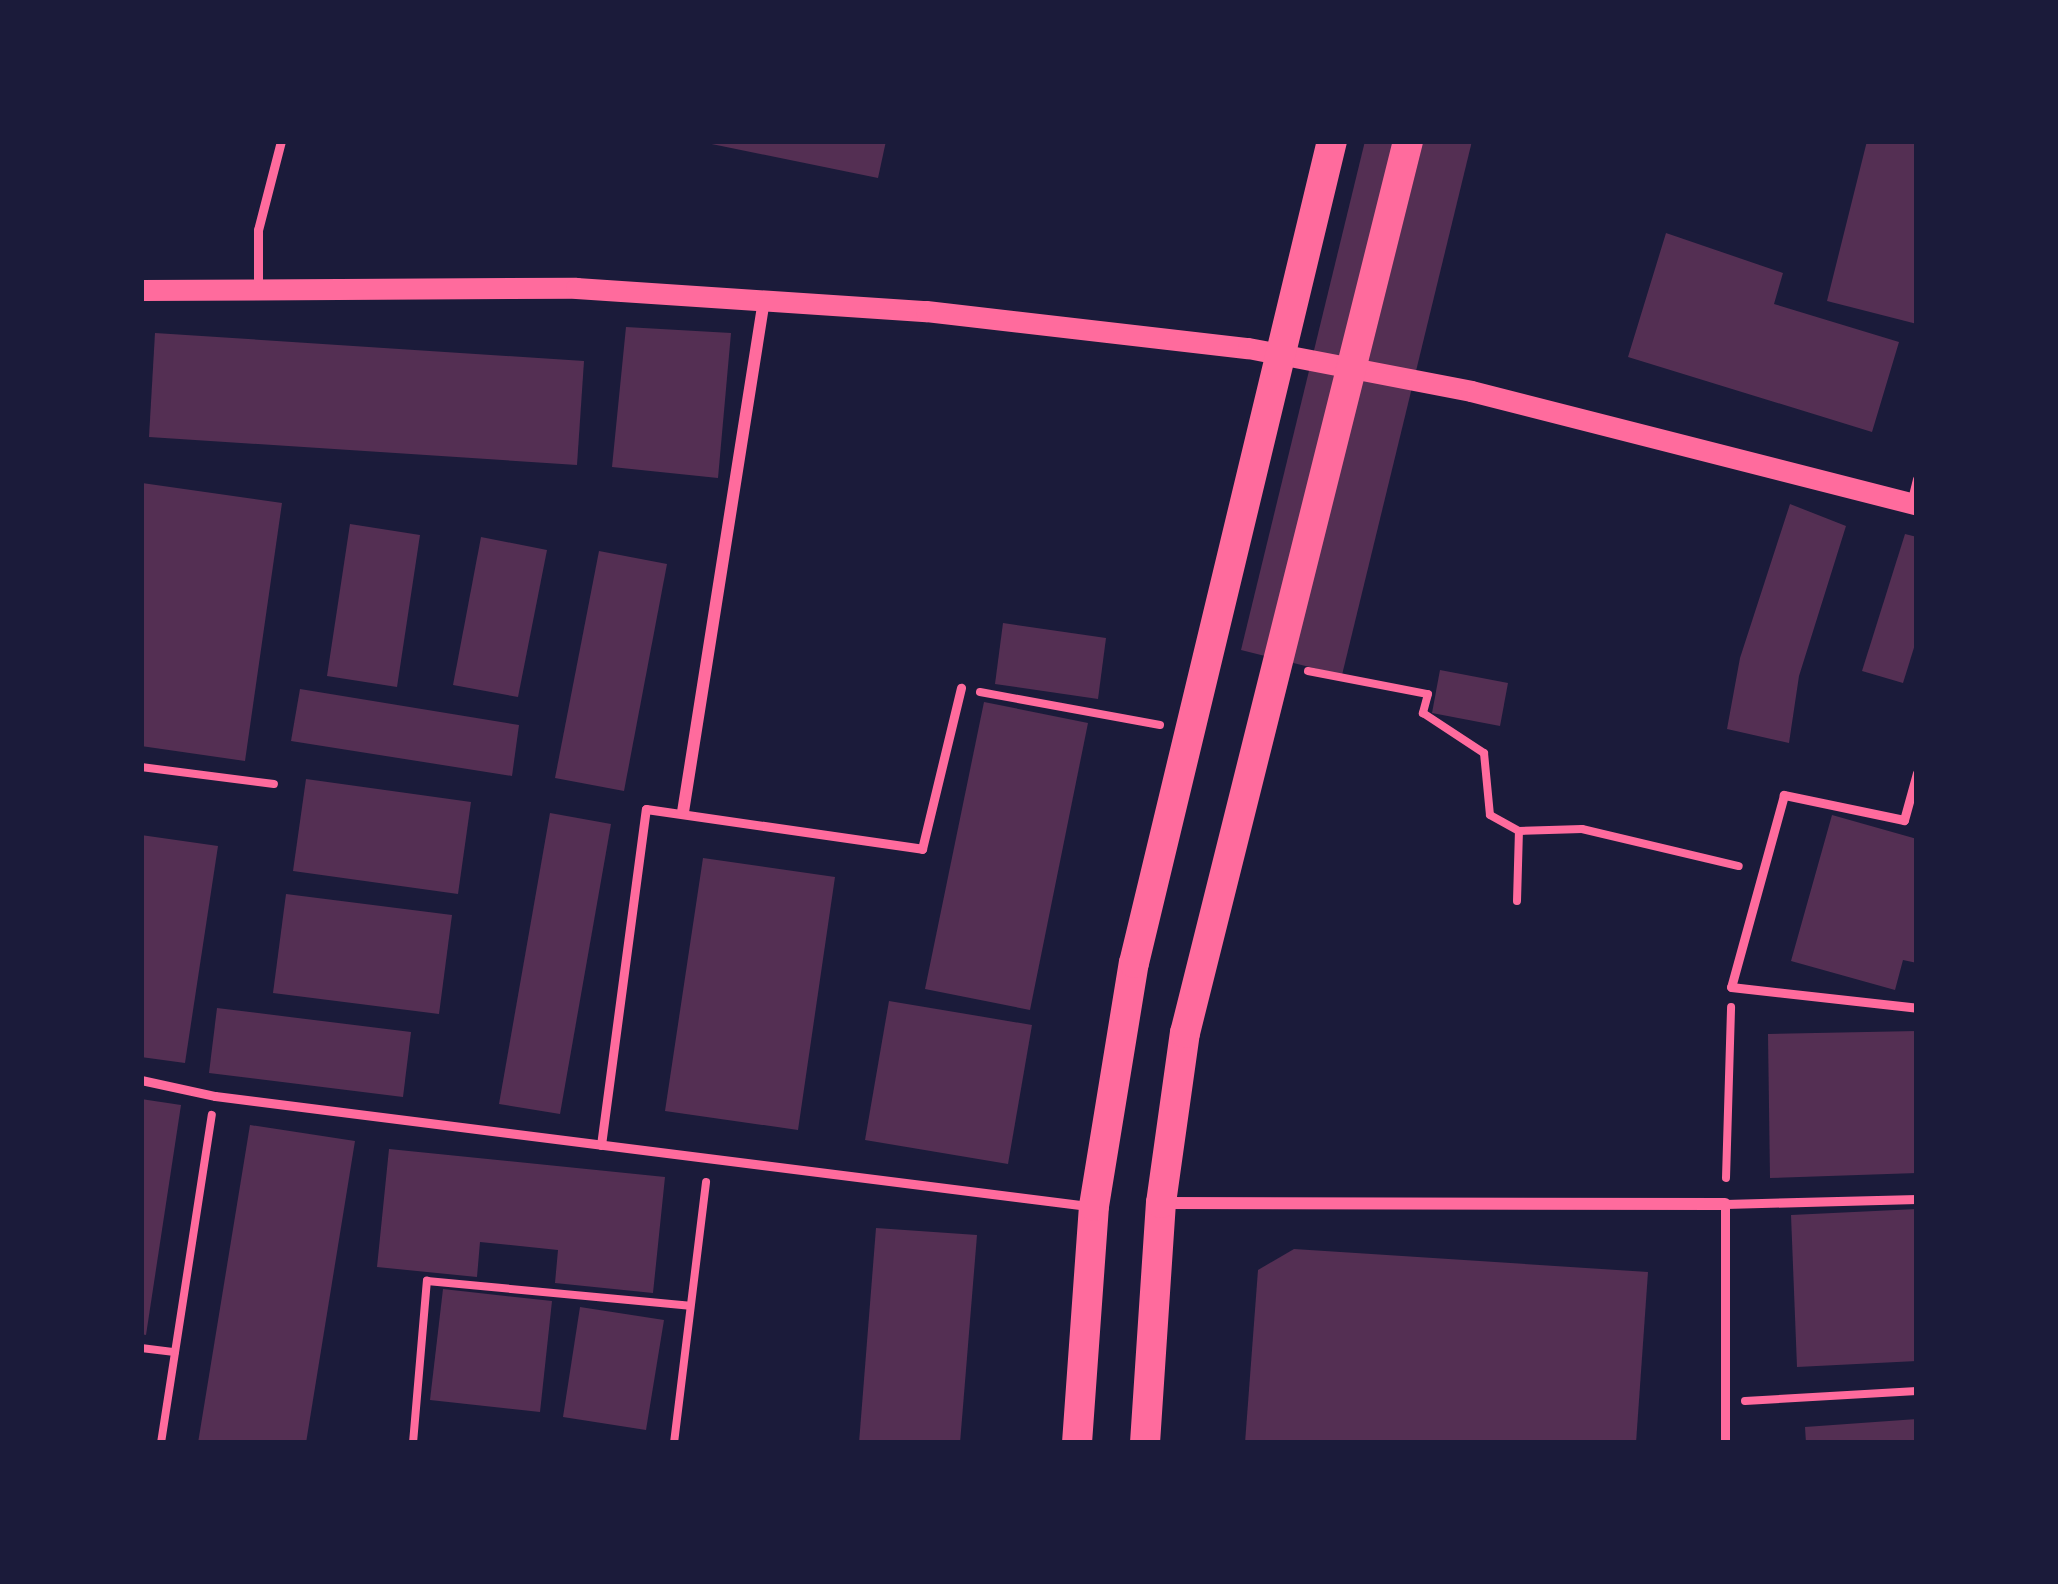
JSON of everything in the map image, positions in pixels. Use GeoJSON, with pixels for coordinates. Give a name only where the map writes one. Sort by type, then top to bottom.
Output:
{"type":"FeatureCollection","features":[{"type":"Feature","properties":{"kind":"main road"},"geometry":{"type":"LineString","coordinates":[[1077,1443],[1094,1206],[1134,963],[1332,141]]}},
{"type":"Feature","properties":{"kind":"main road"},"geometry":{"type":"LineString","coordinates":[[1145,1443],[1161,1203],[1185,1033],[1408,141]]}},
{"type":"Feature","properties":{"kind":"street"},"geometry":{"type":"LineString","coordinates":[[141,290],[576,288],[764,300],[1281,352],[1355,366],[1914,504]]}},
{"type":"Feature","properties":{"kind":"street"},"geometry":{"type":"LineString","coordinates":[[683,812],[764,300]]}},
{"type":"Feature","properties":{"kind":"street"},"geometry":{"type":"LineString","coordinates":[[1161,1203],[1725,1204]]}},
{"type":"Feature","properties":{"kind":"lane"},"geometry":{"type":"LineString","coordinates":[[258,290],[258,230],[281,141]]}},
{"type":"Feature","properties":{"kind":"lane"},"geometry":{"type":"LineString","coordinates":[[1914,504],[1917,479]]}},
{"type":"Feature","properties":{"kind":"lane"},"geometry":{"type":"LineString","coordinates":[[601,1145],[646,809],[922,849],[961,688]]}},
{"type":"Feature","properties":{"kind":"lane"},"geometry":{"type":"LineString","coordinates":[[1917,772],[1904,820],[1784,796],[1731,987],[1917,1008]]}},
{"type":"Feature","properties":{"kind":"lane"},"geometry":{"type":"LineString","coordinates":[[141,1079],[215,1096],[1094,1206]]}},
{"type":"Feature","properties":{"kind":"lane"},"geometry":{"type":"LineString","coordinates":[[1725,1443],[1725,1204],[1917,1199]]}},
{"type":"Feature","properties":{"kind":"path"},"geometry":{"type":"LineString","coordinates":[[1276,665],[1428,694],[1424,713],[1484,753],[1490,815],[1519,831],[1582,829],[1764,872]]}},
{"type":"Feature","properties":{"kind":"path"},"geometry":{"type":"LineString","coordinates":[[961,688],[1160,725]]}},
{"type":"Feature","properties":{"kind":"path"},"geometry":{"type":"LineString","coordinates":[[141,767],[274,784]]}},
{"type":"Feature","properties":{"kind":"path"},"geometry":{"type":"LineString","coordinates":[[1516,902],[1519,831]]}},
{"type":"Feature","properties":{"kind":"path"},"geometry":{"type":"LineString","coordinates":[[1725,1204],[1731,987]]}},
{"type":"Feature","properties":{"kind":"path"},"geometry":{"type":"LineString","coordinates":[[161,1443],[215,1096]]}},
{"type":"Feature","properties":{"kind":"path"},"geometry":{"type":"LineString","coordinates":[[674,1443],[709,1157]]}},
{"type":"Feature","properties":{"kind":"path"},"geometry":{"type":"LineString","coordinates":[[413,1443],[427,1281],[690,1306]]}},
{"type":"Feature","properties":{"kind":"path"},"geometry":{"type":"LineString","coordinates":[[141,1348],[175,1352]]}},
{"type":"Feature","properties":{"kind":"path"},"geometry":{"type":"LineString","coordinates":[[1725,1402],[1917,1391]]}},
{"type":"Feature","properties":{"kind":"building"},"geometry":{"type":"Polygon","coordinates":[[[697,141],[886,141],[878,178],[697,141]]]}},
{"type":"Feature","properties":{"kind":"building"},"geometry":{"type":"Polygon","coordinates":[[[1365,141],[1472,141],[1342,675],[1241,650],[1365,141]]]}},
{"type":"Feature","properties":{"kind":"building"},"geometry":{"type":"Polygon","coordinates":[[[1867,141],[1917,141],[1917,324],[1827,301],[1867,141]]]}},
{"type":"Feature","properties":{"kind":"building"},"geometry":{"type":"Polygon","coordinates":[[[1666,233],[1783,273],[1774,304],[1899,342],[1872,432],[1628,357],[1666,233]]]}},
{"type":"Feature","properties":{"kind":"building"},"geometry":{"type":"Polygon","coordinates":[[[626,327],[731,333],[718,478],[612,467],[626,327]]]}},
{"type":"Feature","properties":{"kind":"building"},"geometry":{"type":"Polygon","coordinates":[[[155,333],[584,361],[577,465],[149,437],[155,333]]]}},
{"type":"Feature","properties":{"kind":"building"},"geometry":{"type":"Polygon","coordinates":[[[142,483],[282,503],[245,761],[141,746],[142,483]]]}},
{"type":"Feature","properties":{"kind":"building"},"geometry":{"type":"Polygon","coordinates":[[[1790,504],[1846,526],[1799,676],[1789,743],[1727,729],[1740,658],[1790,504]]]}},
{"type":"Feature","properties":{"kind":"building"},"geometry":{"type":"Polygon","coordinates":[[[350,524],[420,535],[397,687],[327,676],[350,524]]]}},
{"type":"Feature","properties":{"kind":"building"},"geometry":{"type":"Polygon","coordinates":[[[1905,534],[1917,537],[1917,638],[1903,683],[1862,671],[1905,534]]]}},
{"type":"Feature","properties":{"kind":"building"},"geometry":{"type":"Polygon","coordinates":[[[481,537],[547,550],[518,697],[453,685],[481,537]]]}},
{"type":"Feature","properties":{"kind":"building"},"geometry":{"type":"Polygon","coordinates":[[[599,551],[667,564],[624,791],[555,778],[599,551]]]}},
{"type":"Feature","properties":{"kind":"building"},"geometry":{"type":"Polygon","coordinates":[[[1003,623],[1106,638],[1098,699],[995,684],[1003,623]]]}},
{"type":"Feature","properties":{"kind":"building"},"geometry":{"type":"Polygon","coordinates":[[[1440,670],[1508,683],[1500,726],[1432,713],[1440,670]]]}},
{"type":"Feature","properties":{"kind":"building"},"geometry":{"type":"Polygon","coordinates":[[[300,689],[519,725],[512,776],[291,741],[300,689]]]}},
{"type":"Feature","properties":{"kind":"building"},"geometry":{"type":"Polygon","coordinates":[[[984,702],[1088,723],[1030,1010],[925,989],[984,702]]]}},
{"type":"Feature","properties":{"kind":"building"},"geometry":{"type":"Polygon","coordinates":[[[306,779],[471,802],[458,894],[293,871],[306,779]]]}},
{"type":"Feature","properties":{"kind":"building"},"geometry":{"type":"Polygon","coordinates":[[[550,813],[611,824],[560,1114],[499,1104],[550,813]]]}},
{"type":"Feature","properties":{"kind":"building"},"geometry":{"type":"Polygon","coordinates":[[[1832,815],[1917,839],[1917,963],[1903,960],[1895,990],[1791,961],[1832,815]]]}},
{"type":"Feature","properties":{"kind":"building"},"geometry":{"type":"Polygon","coordinates":[[[141,835],[218,846],[185,1063],[141,1057],[141,835]]]}},
{"type":"Feature","properties":{"kind":"building"},"geometry":{"type":"Polygon","coordinates":[[[703,858],[835,877],[798,1130],[665,1111],[703,858]]]}},
{"type":"Feature","properties":{"kind":"building"},"geometry":{"type":"Polygon","coordinates":[[[286,894],[452,915],[439,1014],[273,993],[286,894]]]}},
{"type":"Feature","properties":{"kind":"building"},"geometry":{"type":"Polygon","coordinates":[[[889,1001],[1032,1025],[1008,1164],[865,1140],[889,1001]]]}},
{"type":"Feature","properties":{"kind":"building"},"geometry":{"type":"Polygon","coordinates":[[[217,1008],[411,1032],[403,1097],[209,1073],[217,1008]]]}},
{"type":"Feature","properties":{"kind":"building"},"geometry":{"type":"Polygon","coordinates":[[[1917,1031],[1917,1173],[1770,1178],[1768,1034],[1917,1031]]]}},
{"type":"Feature","properties":{"kind":"building"},"geometry":{"type":"Polygon","coordinates":[[[141,1099],[181,1105],[146,1335],[141,1334],[141,1099]]]}},
{"type":"Feature","properties":{"kind":"building"},"geometry":{"type":"Polygon","coordinates":[[[250,1125],[355,1141],[306,1443],[198,1443],[250,1125]]]}},
{"type":"Feature","properties":{"kind":"building"},"geometry":{"type":"Polygon","coordinates":[[[389,1149],[665,1177],[653,1293],[555,1283],[558,1250],[480,1242],[477,1277],[377,1267],[389,1149]]]}},
{"type":"Feature","properties":{"kind":"building"},"geometry":{"type":"Polygon","coordinates":[[[1917,1209],[1917,1361],[1797,1367],[1791,1215],[1917,1209]]]}},
{"type":"Feature","properties":{"kind":"building"},"geometry":{"type":"Polygon","coordinates":[[[876,1228],[977,1235],[960,1443],[859,1443],[876,1228]]]}},
{"type":"Feature","properties":{"kind":"building"},"geometry":{"type":"Polygon","coordinates":[[[1294,1249],[1648,1272],[1636,1443],[1245,1443],[1258,1270],[1294,1249]]]}},
{"type":"Feature","properties":{"kind":"building"},"geometry":{"type":"Polygon","coordinates":[[[443,1289],[552,1301],[540,1412],[430,1400],[443,1289]]]}},
{"type":"Feature","properties":{"kind":"building"},"geometry":{"type":"Polygon","coordinates":[[[580,1307],[664,1320],[646,1430],[563,1417],[580,1307]]]}},
{"type":"Feature","properties":{"kind":"building"},"geometry":{"type":"Polygon","coordinates":[[[1917,1419],[1917,1443],[1806,1443],[1805,1427],[1917,1419]]]}}]}
